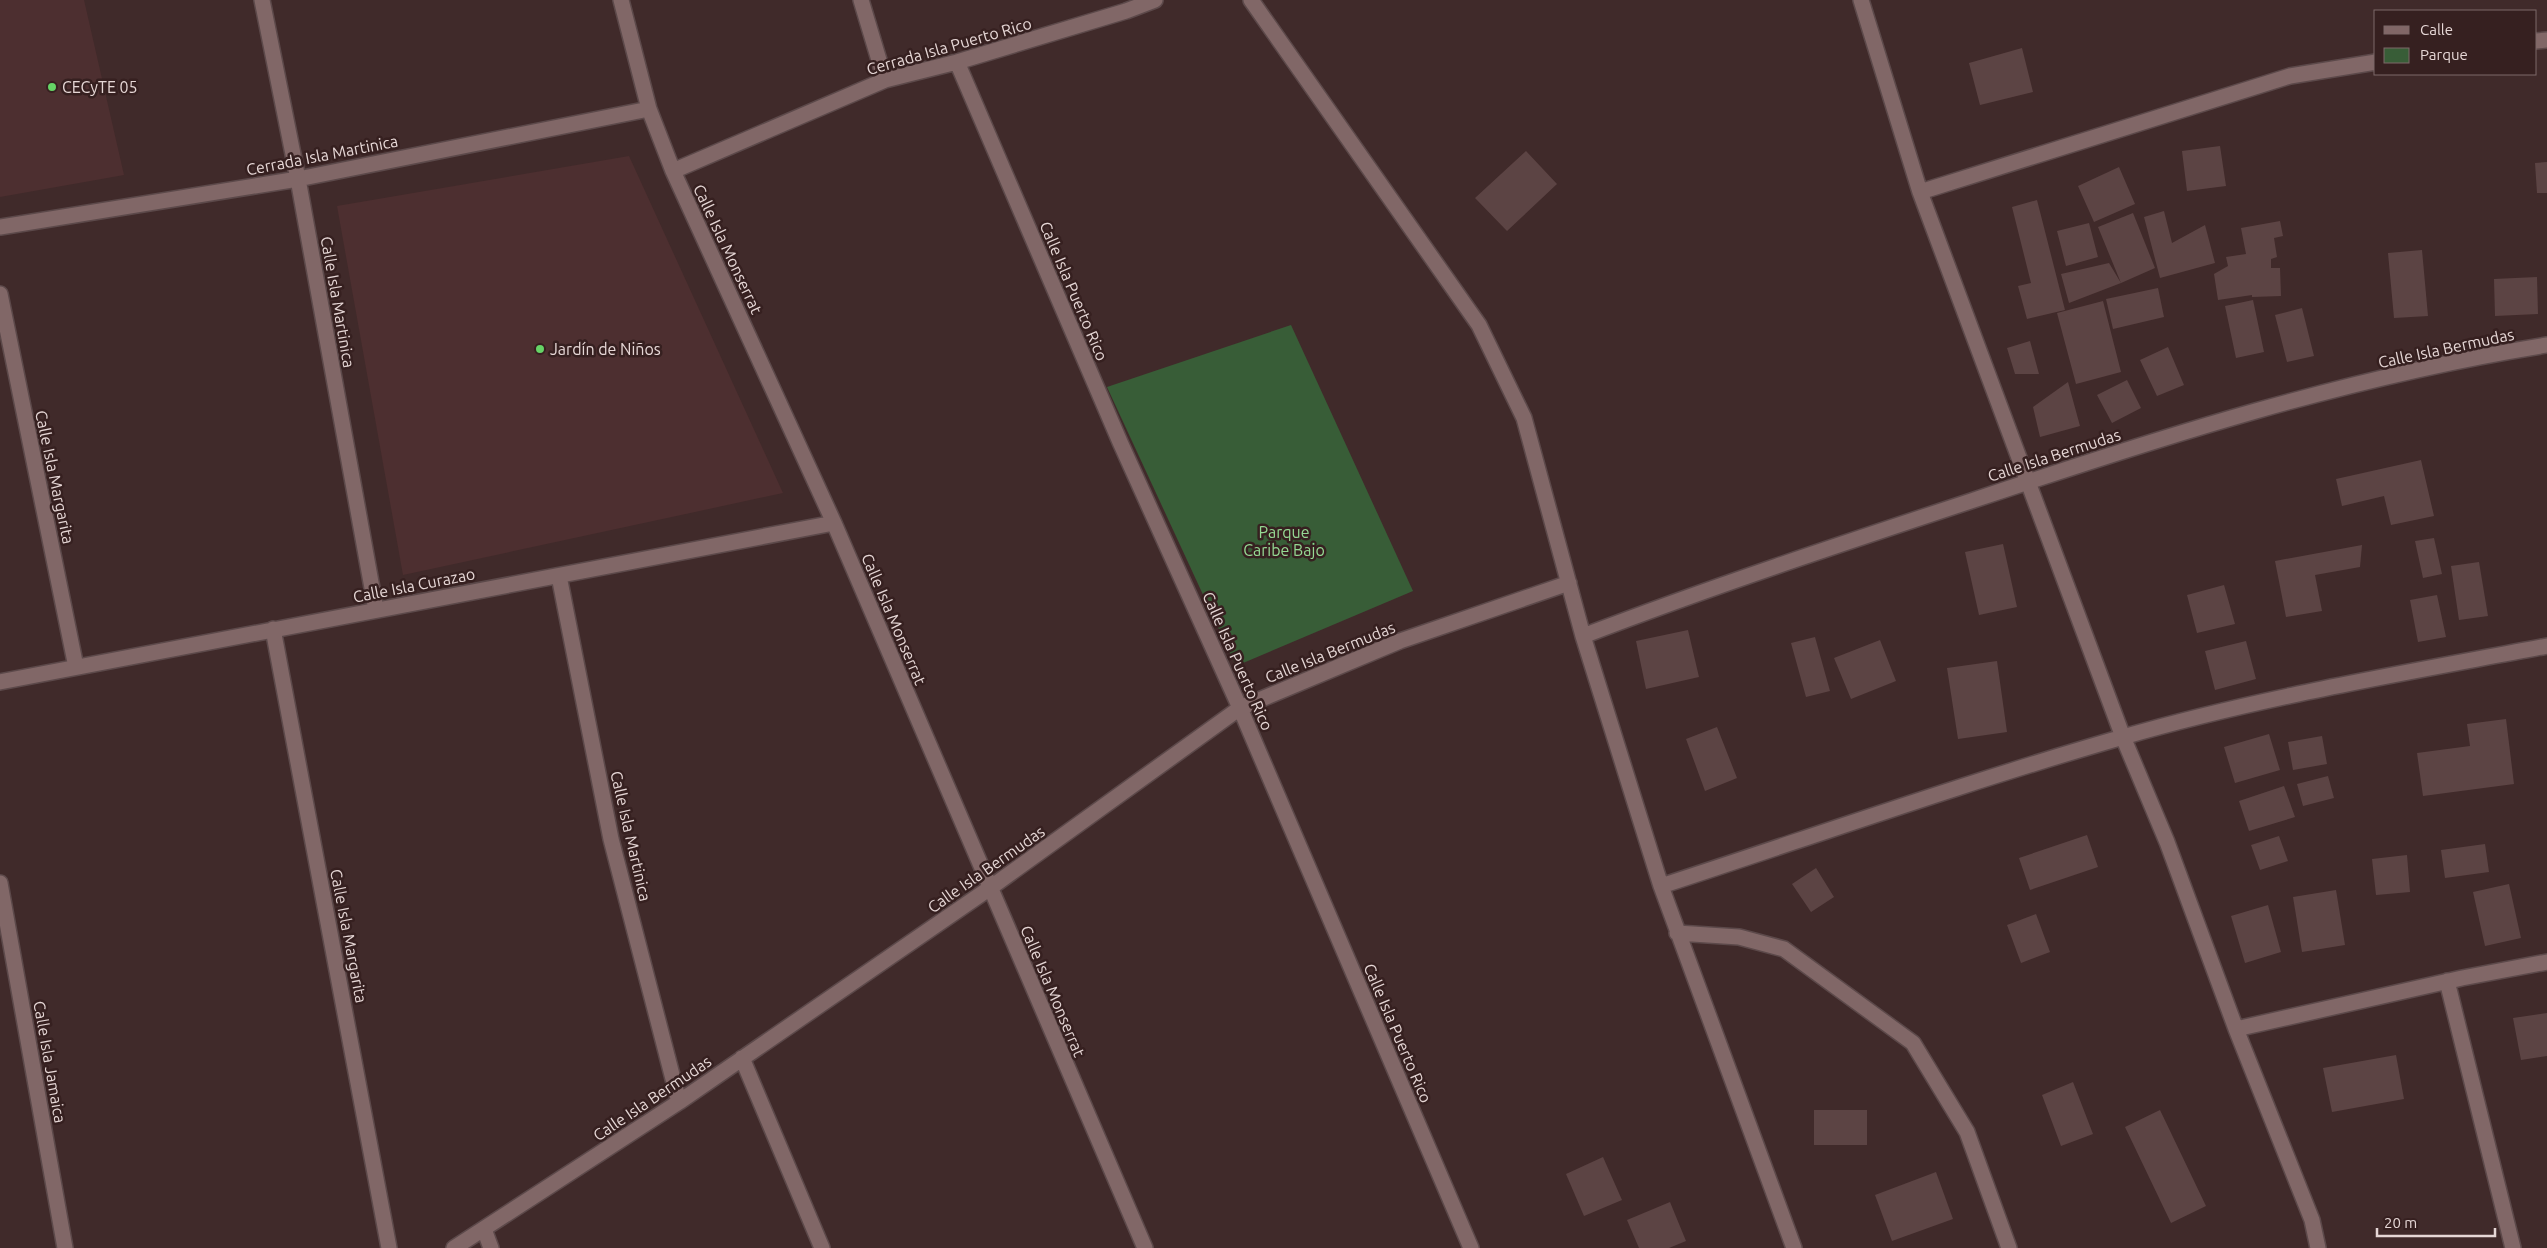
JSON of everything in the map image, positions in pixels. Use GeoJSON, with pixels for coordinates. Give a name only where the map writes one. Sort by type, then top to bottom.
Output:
{"type":"FeatureCollection","features":[{"type":"Feature","properties":{"kind":"street","name":"Calle Isla Martinica"},"geometry":{"type":"LineString","coordinates":[[262,0],[298,179],[376,610]]}},
{"type":"Feature","properties":{"kind":"street","name":"Calle Isla Monserrat"},"geometry":{"type":"LineString","coordinates":[[621,0],[649,108],[672,171],[834,523],[1145,1248]]}},
{"type":"Feature","properties":{"kind":"street"},"geometry":{"type":"LineString","coordinates":[[861,0],[885,80]]}},
{"type":"Feature","properties":{"kind":"street","name":"Cerrada Isla Puerto Rico"},"geometry":{"type":"LineString","coordinates":[[672,171],[885,80],[957,62],[1126,12],[1155,0]]}},
{"type":"Feature","properties":{"kind":"street"},"geometry":{"type":"LineString","coordinates":[[1251,0],[1479,325],[1524,418],[1583,636],[1661,886],[1794,1248]]}},
{"type":"Feature","properties":{"kind":"street"},"geometry":{"type":"LineString","coordinates":[[1861,0],[1920,192],[2123,737],[2168,842],[2236,1029],[2312,1220],[2318,1248]]}},
{"type":"Feature","properties":{"kind":"street","name":"Calle Isla Puerto Rico"},"geometry":{"type":"LineString","coordinates":[[957,62],[1120,442],[1240,708],[1472,1248]]}},
{"type":"Feature","properties":{"kind":"street"},"geometry":{"type":"LineString","coordinates":[[1920,192],[2290,76],[2374,62]]}},
{"type":"Feature","properties":{"kind":"street","name":"Cerrada Isla Martinica"},"geometry":{"type":"LineString","coordinates":[[0,227],[298,179],[649,108]]}},
{"type":"Feature","properties":{"kind":"street","name":"Calle Isla Margarita"},"geometry":{"type":"LineString","coordinates":[[0,294],[76,667]]}},
{"type":"Feature","properties":{"kind":"street","name":"Calle Isla Bermudas"},"geometry":{"type":"LineString","coordinates":[[1583,636],[1698,592],[2028,481],[2263,408],[2498,352],[2547,345]]}},
{"type":"Feature","properties":{"kind":"street","name":"Calle Isla Curazao"},"geometry":{"type":"LineString","coordinates":[[0,682],[834,523]]}},
{"type":"Feature","properties":{"kind":"street","name":"Calle Isla Martinica"},"geometry":{"type":"LineString","coordinates":[[559,576],[611,838],[678,1102]]}},
{"type":"Feature","properties":{"kind":"street","name":"Calle Isla Bermudas"},"geometry":{"type":"LineString","coordinates":[[454,1248],[678,1102],[990,888],[1240,708],[1400,641],[1569,583]]}},
{"type":"Feature","properties":{"kind":"street","name":"Calle Isla Margarita"},"geometry":{"type":"LineString","coordinates":[[273,630],[389,1248]]}},
{"type":"Feature","properties":{"kind":"street"},"geometry":{"type":"LineString","coordinates":[[1661,886],[2123,737],[2230,709],[2547,646]]}},
{"type":"Feature","properties":{"kind":"street","name":"Calle Isla Jamaica"},"geometry":{"type":"LineString","coordinates":[[0,883],[65,1248]]}},
{"type":"Feature","properties":{"kind":"street"},"geometry":{"type":"LineString","coordinates":[[1677,933],[1739,937],[1784,948],[1913,1043],[1967,1132],[2010,1248]]}},
{"type":"Feature","properties":{"kind":"street"},"geometry":{"type":"LineString","coordinates":[[2236,1029],[2447,981],[2547,962]]}},
{"type":"Feature","properties":{"kind":"street"},"geometry":{"type":"LineString","coordinates":[[2447,981],[2513,1248]]}},
{"type":"Feature","properties":{"kind":"street"},"geometry":{"type":"LineString","coordinates":[[742,1058],[822,1248]]}},
{"type":"Feature","properties":{"kind":"street"},"geometry":{"type":"LineString","coordinates":[[484,1229],[491,1248]]}},
{"type":"Feature","properties":{"kind":"shaded area","name":"CECyTE 05"},"geometry":{"type":"Polygon","coordinates":[[[0,0],[84,0],[124,175],[0,197],[0,0]]]}},
{"type":"Feature","properties":{"kind":"shaded area","name":"Jardín de Niños"},"geometry":{"type":"Polygon","coordinates":[[[629,156],[783,493],[403,575],[337,206],[629,156]]]}},
{"type":"Feature","properties":{"kind":"green space","name":"Parque Caribe Bajo"},"geometry":{"type":"Polygon","coordinates":[[[1291,325],[1413,591],[1236,666],[1107,387],[1291,325]]]}},
{"type":"Feature","properties":{"kind":"building"},"geometry":{"type":"Polygon","coordinates":[[[2022,48],[2033,92],[1980,105],[1969,63],[2022,48]]]}},
{"type":"Feature","properties":{"kind":"building"},"geometry":{"type":"Polygon","coordinates":[[[2220,146],[2226,186],[2187,191],[2182,151],[2220,146]]]}},
{"type":"Feature","properties":{"kind":"building"},"geometry":{"type":"Polygon","coordinates":[[[1526,151],[1557,184],[1507,231],[1475,198],[1526,151]]]}},
{"type":"Feature","properties":{"kind":"building"},"geometry":{"type":"Polygon","coordinates":[[[2547,162],[2547,193],[2537,193],[2535,163],[2547,162]]]}},
{"type":"Feature","properties":{"kind":"building"},"geometry":{"type":"Polygon","coordinates":[[[2119,167],[2135,204],[2094,222],[2078,186],[2119,167]]]}},
{"type":"Feature","properties":{"kind":"building"},"geometry":{"type":"Polygon","coordinates":[[[2037,200],[2065,310],[2027,319],[2018,286],[2031,283],[2012,207],[2037,200]]]}},
{"type":"Feature","properties":{"kind":"building"},"geometry":{"type":"Polygon","coordinates":[[[2164,211],[2172,243],[2205,225],[2215,263],[2160,278],[2144,217],[2164,211]]]}},
{"type":"Feature","properties":{"kind":"building"},"geometry":{"type":"Polygon","coordinates":[[[2133,213],[2155,268],[2121,283],[2098,227],[2133,213]]]}},
{"type":"Feature","properties":{"kind":"building"},"geometry":{"type":"Polygon","coordinates":[[[2280,221],[2283,236],[2274,238],[2277,257],[2271,259],[2271,268],[2280,268],[2281,296],[2252,297],[2252,295],[2218,300],[2214,274],[2228,266],[2226,257],[2246,254],[2241,228],[2280,221]]]}},
{"type":"Feature","properties":{"kind":"building"},"geometry":{"type":"Polygon","coordinates":[[[2089,223],[2098,257],[2066,266],[2057,231],[2089,223]]]}},
{"type":"Feature","properties":{"kind":"building"},"geometry":{"type":"Polygon","coordinates":[[[2422,250],[2428,316],[2394,318],[2388,253],[2422,250]]]}},
{"type":"Feature","properties":{"kind":"building"},"geometry":{"type":"Polygon","coordinates":[[[2109,263],[2121,283],[2069,303],[2061,274],[2109,263]]]}},
{"type":"Feature","properties":{"kind":"building"},"geometry":{"type":"Polygon","coordinates":[[[2537,277],[2538,314],[2495,316],[2494,279],[2537,277]]]}},
{"type":"Feature","properties":{"kind":"building"},"geometry":{"type":"Polygon","coordinates":[[[2158,288],[2164,317],[2113,329],[2106,299],[2158,288]]]}},
{"type":"Feature","properties":{"kind":"building"},"geometry":{"type":"Polygon","coordinates":[[[2253,300],[2264,352],[2236,358],[2225,306],[2253,300]]]}},
{"type":"Feature","properties":{"kind":"building"},"geometry":{"type":"Polygon","coordinates":[[[2103,301],[2121,372],[2076,384],[2057,313],[2103,301]]]}},
{"type":"Feature","properties":{"kind":"building"},"geometry":{"type":"Polygon","coordinates":[[[2302,308],[2314,356],[2287,362],[2275,315],[2302,308]]]}},
{"type":"Feature","properties":{"kind":"building"},"geometry":{"type":"Polygon","coordinates":[[[2030,341],[2039,374],[2015,374],[2007,348],[2030,341]]]}},
{"type":"Feature","properties":{"kind":"building"},"geometry":{"type":"Polygon","coordinates":[[[2168,347],[2184,385],[2157,396],[2140,360],[2168,347]]]}},
{"type":"Feature","properties":{"kind":"building"},"geometry":{"type":"Polygon","coordinates":[[[2127,380],[2141,408],[2112,423],[2097,395],[2127,380]]]}},
{"type":"Feature","properties":{"kind":"building"},"geometry":{"type":"Polygon","coordinates":[[[2068,382],[2080,426],[2040,437],[2033,407],[2068,382]]]}},
{"type":"Feature","properties":{"kind":"building"},"geometry":{"type":"Polygon","coordinates":[[[2421,460],[2434,516],[2391,525],[2384,496],[2342,506],[2336,479],[2421,460]]]}},
{"type":"Feature","properties":{"kind":"building"},"geometry":{"type":"Polygon","coordinates":[[[2434,538],[2442,574],[2423,578],[2415,541],[2434,538]]]}},
{"type":"Feature","properties":{"kind":"building"},"geometry":{"type":"Polygon","coordinates":[[[2003,544],[2017,607],[1979,615],[1965,552],[2003,544]]]}},
{"type":"Feature","properties":{"kind":"building"},"geometry":{"type":"Polygon","coordinates":[[[2362,545],[2360,567],[2315,575],[2322,611],[2286,617],[2275,561],[2362,545]]]}},
{"type":"Feature","properties":{"kind":"building"},"geometry":{"type":"Polygon","coordinates":[[[2479,562],[2488,616],[2459,620],[2451,566],[2479,562]]]}},
{"type":"Feature","properties":{"kind":"building"},"geometry":{"type":"Polygon","coordinates":[[[2224,585],[2235,624],[2197,633],[2187,595],[2224,585]]]}},
{"type":"Feature","properties":{"kind":"building"},"geometry":{"type":"Polygon","coordinates":[[[2437,595],[2446,637],[2418,642],[2410,600],[2437,595]]]}},
{"type":"Feature","properties":{"kind":"building"},"geometry":{"type":"Polygon","coordinates":[[[1688,630],[1699,677],[1646,689],[1636,641],[1688,630]]]}},
{"type":"Feature","properties":{"kind":"building"},"geometry":{"type":"Polygon","coordinates":[[[1815,637],[1830,691],[1806,697],[1791,643],[1815,637]]]}},
{"type":"Feature","properties":{"kind":"building"},"geometry":{"type":"Polygon","coordinates":[[[1880,640],[1896,681],[1851,699],[1834,658],[1880,640]]]}},
{"type":"Feature","properties":{"kind":"building"},"geometry":{"type":"Polygon","coordinates":[[[2246,641],[2256,679],[2215,690],[2205,651],[2246,641]]]}},
{"type":"Feature","properties":{"kind":"building"},"geometry":{"type":"Polygon","coordinates":[[[1997,661],[2007,732],[1958,739],[1947,668],[1997,661]]]}},
{"type":"Feature","properties":{"kind":"building"},"geometry":{"type":"Polygon","coordinates":[[[2506,719],[2514,784],[2423,796],[2417,753],[2470,746],[2467,724],[2506,719]]]}},
{"type":"Feature","properties":{"kind":"building"},"geometry":{"type":"Polygon","coordinates":[[[1717,727],[1737,778],[1705,791],[1686,739],[1717,727]]]}},
{"type":"Feature","properties":{"kind":"building"},"geometry":{"type":"Polygon","coordinates":[[[2269,734],[2280,770],[2235,783],[2224,747],[2269,734]]]}},
{"type":"Feature","properties":{"kind":"building"},"geometry":{"type":"Polygon","coordinates":[[[2322,736],[2327,764],[2293,770],[2288,742],[2322,736]]]}},
{"type":"Feature","properties":{"kind":"building"},"geometry":{"type":"Polygon","coordinates":[[[2328,776],[2334,798],[2303,806],[2297,784],[2328,776]]]}},
{"type":"Feature","properties":{"kind":"building"},"geometry":{"type":"Polygon","coordinates":[[[2284,786],[2295,817],[2249,831],[2239,801],[2284,786]]]}},
{"type":"Feature","properties":{"kind":"building"},"geometry":{"type":"Polygon","coordinates":[[[2087,835],[2098,867],[2030,890],[2019,858],[2087,835]]]}},
{"type":"Feature","properties":{"kind":"building"},"geometry":{"type":"Polygon","coordinates":[[[2279,836],[2288,861],[2260,870],[2251,845],[2279,836]]]}},
{"type":"Feature","properties":{"kind":"building"},"geometry":{"type":"Polygon","coordinates":[[[2485,844],[2489,872],[2445,878],[2441,850],[2485,844]]]}},
{"type":"Feature","properties":{"kind":"building"},"geometry":{"type":"Polygon","coordinates":[[[2407,855],[2410,892],[2376,895],[2372,859],[2407,855]]]}},
{"type":"Feature","properties":{"kind":"building"},"geometry":{"type":"Polygon","coordinates":[[[1816,868],[1834,897],[1811,912],[1792,884],[1816,868]]]}},
{"type":"Feature","properties":{"kind":"building"},"geometry":{"type":"Polygon","coordinates":[[[2509,884],[2521,938],[2485,946],[2473,892],[2509,884]]]}},
{"type":"Feature","properties":{"kind":"building"},"geometry":{"type":"Polygon","coordinates":[[[2336,890],[2345,945],[2302,952],[2293,897],[2336,890]]]}},
{"type":"Feature","properties":{"kind":"building"},"geometry":{"type":"Polygon","coordinates":[[[2268,905],[2281,952],[2245,963],[2231,916],[2268,905]]]}},
{"type":"Feature","properties":{"kind":"building"},"geometry":{"type":"Polygon","coordinates":[[[2036,914],[2050,952],[2021,963],[2007,925],[2036,914]]]}},
{"type":"Feature","properties":{"kind":"building"},"geometry":{"type":"Polygon","coordinates":[[[2547,1013],[2547,1056],[2521,1060],[2513,1018],[2547,1013]]]}},
{"type":"Feature","properties":{"kind":"building"},"geometry":{"type":"Polygon","coordinates":[[[2396,1055],[2404,1099],[2332,1112],[2323,1068],[2396,1055]]]}},
{"type":"Feature","properties":{"kind":"building"},"geometry":{"type":"Polygon","coordinates":[[[2073,1082],[2093,1134],[2061,1146],[2042,1095],[2073,1082]]]}},
{"type":"Feature","properties":{"kind":"building"},"geometry":{"type":"Polygon","coordinates":[[[1814,1110],[1867,1110],[1867,1145],[1814,1145],[1814,1110]]]}},
{"type":"Feature","properties":{"kind":"building"},"geometry":{"type":"Polygon","coordinates":[[[2160,1110],[2206,1206],[2171,1223],[2125,1127],[2160,1110]]]}},
{"type":"Feature","properties":{"kind":"building"},"geometry":{"type":"Polygon","coordinates":[[[1603,1157],[1622,1200],[1584,1216],[1566,1174],[1603,1157]]]}},
{"type":"Feature","properties":{"kind":"building"},"geometry":{"type":"Polygon","coordinates":[[[1936,1172],[1953,1219],[1892,1241],[1875,1195],[1936,1172]]]}},
{"type":"Feature","properties":{"kind":"building"},"geometry":{"type":"Polygon","coordinates":[[[1670,1202],[1686,1241],[1669,1248],[1639,1248],[1627,1220],[1670,1202]]]}},
{"type":"Feature","properties":{"kind":"place","name":"CECyTE 05"},"geometry":{"type":"Point","coordinates":[52,87]}},
{"type":"Feature","properties":{"kind":"place","name":"Jardín de Niños"},"geometry":{"type":"Point","coordinates":[540,349]}}]}
